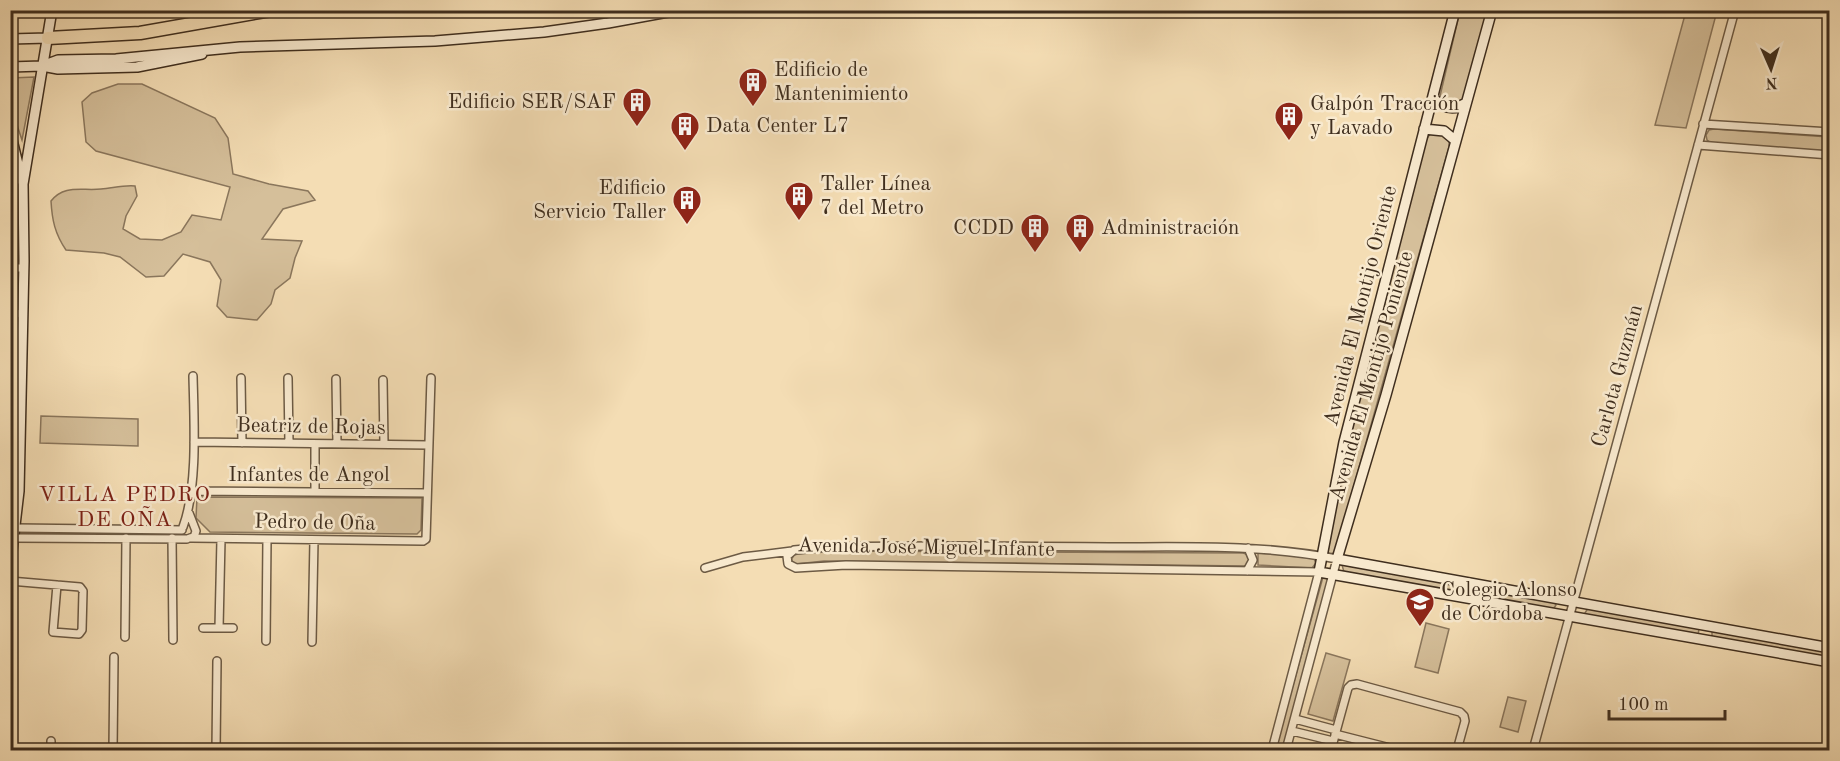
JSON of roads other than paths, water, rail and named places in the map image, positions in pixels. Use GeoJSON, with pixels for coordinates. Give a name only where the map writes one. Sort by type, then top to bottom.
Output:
{"type":"FeatureCollection","features":[{"type":"Feature","properties":{"kind":"highway"},"geometry":{"type":"LineString","coordinates":[[48,38],[140,33],[271,10]]}},
{"type":"Feature","properties":{"kind":"street"},"geometry":{"type":"LineString","coordinates":[[10,568],[16,528],[14,503],[16,454],[21,409],[23,184],[52,10]]}},
{"type":"Feature","properties":{"kind":"street"},"geometry":{"type":"LineString","coordinates":[[10,67],[42,66],[58,60],[116,59],[240,47],[435,41],[571,29],[679,10]]}},
{"type":"Feature","properties":{"kind":"street","name":"Avenida El Montijo Oriente"},"geometry":{"type":"LineString","coordinates":[[1272,750],[1323,556],[1344,442],[1455,10]]}},
{"type":"Feature","properties":{"kind":"street","name":"Avenida El Montijo Poniente"},"geometry":{"type":"LineString","coordinates":[[1286,750],[1337,559],[1386,396],[1492,10]]}},
{"type":"Feature","properties":{"kind":"street","name":"Carlota Guzmán"},"geometry":{"type":"LineString","coordinates":[[1533,750],[1735,10]]}},
{"type":"Feature","properties":{"kind":"street"},"geometry":{"type":"LineString","coordinates":[[10,39],[48,38]]}},
{"type":"Feature","properties":{"kind":"street"},"geometry":{"type":"LineString","coordinates":[[1433,98],[1442,106],[1449,108],[1458,108],[1466,103]]}},
{"type":"Feature","properties":{"kind":"street"},"geometry":{"type":"LineString","coordinates":[[1703,124],[1830,132]]}},
{"type":"Feature","properties":{"kind":"street"},"geometry":{"type":"LineString","coordinates":[[1424,129],[1444,131],[1455,141]]}},
{"type":"Feature","properties":{"kind":"street"},"geometry":{"type":"LineString","coordinates":[[10,132],[15,169],[23,184]]}},
{"type":"Feature","properties":{"kind":"street"},"geometry":{"type":"LineString","coordinates":[[1698,145],[1830,155]]}},
{"type":"Feature","properties":{"kind":"street"},"geometry":{"type":"LineString","coordinates":[[10,268],[24,268]]}},
{"type":"Feature","properties":{"kind":"street"},"geometry":{"type":"LineString","coordinates":[[10,314],[23,314]]}},
{"type":"Feature","properties":{"kind":"street"},"geometry":{"type":"LineString","coordinates":[[10,361],[22,361]]}},
{"type":"Feature","properties":{"kind":"street"},"geometry":{"type":"LineString","coordinates":[[192,533],[189,513],[194,442],[193,376]]}},
{"type":"Feature","properties":{"kind":"street"},"geometry":{"type":"LineString","coordinates":[[241,378],[242,443]]}},
{"type":"Feature","properties":{"kind":"street"},"geometry":{"type":"LineString","coordinates":[[288,378],[290,443]]}},
{"type":"Feature","properties":{"kind":"street"},"geometry":{"type":"LineString","coordinates":[[427,493],[431,378]]}},
{"type":"Feature","properties":{"kind":"street"},"geometry":{"type":"LineString","coordinates":[[336,379],[337,444]]}},
{"type":"Feature","properties":{"kind":"street"},"geometry":{"type":"LineString","coordinates":[[383,380],[384,444]]}},
{"type":"Feature","properties":{"kind":"street"},"geometry":{"type":"LineString","coordinates":[[10,409],[21,409]]}},
{"type":"Feature","properties":{"kind":"street","name":"Beatriz de Rojas"},"geometry":{"type":"LineString","coordinates":[[194,442],[428,445]]}},
{"type":"Feature","properties":{"kind":"street"},"geometry":{"type":"LineString","coordinates":[[315,444],[315,492]]}},
{"type":"Feature","properties":{"kind":"street","name":"Infantes de Angol"},"geometry":{"type":"LineString","coordinates":[[190,491],[427,493]]}},
{"type":"Feature","properties":{"kind":"street","name":"Pedro de Oña"},"geometry":{"type":"LineString","coordinates":[[14,538],[172,538],[192,533],[204,538],[220,539],[423,541],[426,539],[427,493]]}},
{"type":"Feature","properties":{"kind":"street"},"geometry":{"type":"LineString","coordinates":[[189,513],[183,529],[184,537],[192,533]]}},
{"type":"Feature","properties":{"kind":"street"},"geometry":{"type":"LineString","coordinates":[[16,528],[183,529],[189,525],[192,533]]}},
{"type":"Feature","properties":{"kind":"street"},"geometry":{"type":"LineString","coordinates":[[125,637],[126,538]]}},
{"type":"Feature","properties":{"kind":"street"},"geometry":{"type":"LineString","coordinates":[[172,538],[173,640]]}},
{"type":"Feature","properties":{"kind":"street"},"geometry":{"type":"LineString","coordinates":[[219,628],[220,539]]}},
{"type":"Feature","properties":{"kind":"street"},"geometry":{"type":"LineString","coordinates":[[266,641],[267,539]]}},
{"type":"Feature","properties":{"kind":"street"},"geometry":{"type":"LineString","coordinates":[[312,642],[314,540]]}},
{"type":"Feature","properties":{"kind":"street","name":"Avenida José Miguel Infante"},"geometry":{"type":"LineString","coordinates":[[1830,648],[1323,556],[1248,548],[844,547],[792,551],[787,556],[787,562],[796,568],[846,565],[1319,572],[1830,662]]}},
{"type":"Feature","properties":{"kind":"street"},"geometry":{"type":"LineString","coordinates":[[1247,571],[1253,560],[1248,548]]}},
{"type":"Feature","properties":{"kind":"street"},"geometry":{"type":"LineString","coordinates":[[705,568],[742,557],[792,551]]}},
{"type":"Feature","properties":{"kind":"street"},"geometry":{"type":"LineString","coordinates":[[10,581],[79,586],[82,589],[82,630],[79,634],[55,634],[53,632],[57,585]]}},
{"type":"Feature","properties":{"kind":"street"},"geometry":{"type":"LineString","coordinates":[[1706,640],[1704,632],[1709,626]]}},
{"type":"Feature","properties":{"kind":"street"},"geometry":{"type":"LineString","coordinates":[[203,628],[233,628]]}},
{"type":"Feature","properties":{"kind":"street"},"geometry":{"type":"LineString","coordinates":[[113,750],[114,657]]}},
{"type":"Feature","properties":{"kind":"street"},"geometry":{"type":"LineString","coordinates":[[216,750],[217,661]]}},
{"type":"Feature","properties":{"kind":"street"},"geometry":{"type":"LineString","coordinates":[[1331,750],[1348,688],[1357,684],[1460,712],[1465,721],[1457,750]]}},
{"type":"Feature","properties":{"kind":"street"},"geometry":{"type":"LineString","coordinates":[[1295,719],[1335,735]]}},
{"type":"Feature","properties":{"kind":"street"},"geometry":{"type":"LineString","coordinates":[[1292,731],[1335,735],[1398,750]]}},
{"type":"Feature","properties":{"kind":"street"},"geometry":{"type":"LineString","coordinates":[[51,741],[51,750]]}},
{"type":"Feature","properties":{"kind":"place","name":"Edificio de Mantenimiento"},"geometry":{"type":"Point","coordinates":[753,108]}},
{"type":"Feature","properties":{"kind":"place","name":"Edificio SER/SAF"},"geometry":{"type":"Point","coordinates":[637,128]}},
{"type":"Feature","properties":{"kind":"place","name":"Galpón Tracción y Lavado"},"geometry":{"type":"Point","coordinates":[1289,142]}},
{"type":"Feature","properties":{"kind":"place","name":"Data Center L7"},"geometry":{"type":"Point","coordinates":[685,152]}},
{"type":"Feature","properties":{"kind":"place","name":"Taller Línea 7 del Metro"},"geometry":{"type":"Point","coordinates":[799,222]}},
{"type":"Feature","properties":{"kind":"place","name":"Edificio Servicio Taller"},"geometry":{"type":"Point","coordinates":[687,226]}},
{"type":"Feature","properties":{"kind":"place","name":"CCDD"},"geometry":{"type":"Point","coordinates":[1035,254]}},
{"type":"Feature","properties":{"kind":"place","name":"Administración"},"geometry":{"type":"Point","coordinates":[1080,254]}},
{"type":"Feature","properties":{"kind":"place","name":"Colegio Alonso de Córdoba"},"geometry":{"type":"Point","coordinates":[1420,628]}},
{"type":"Feature","properties":{"kind":"district","name":"VILLA PEDRO DE OÑA"},"geometry":{"type":"Point","coordinates":[125,508]}}]}
